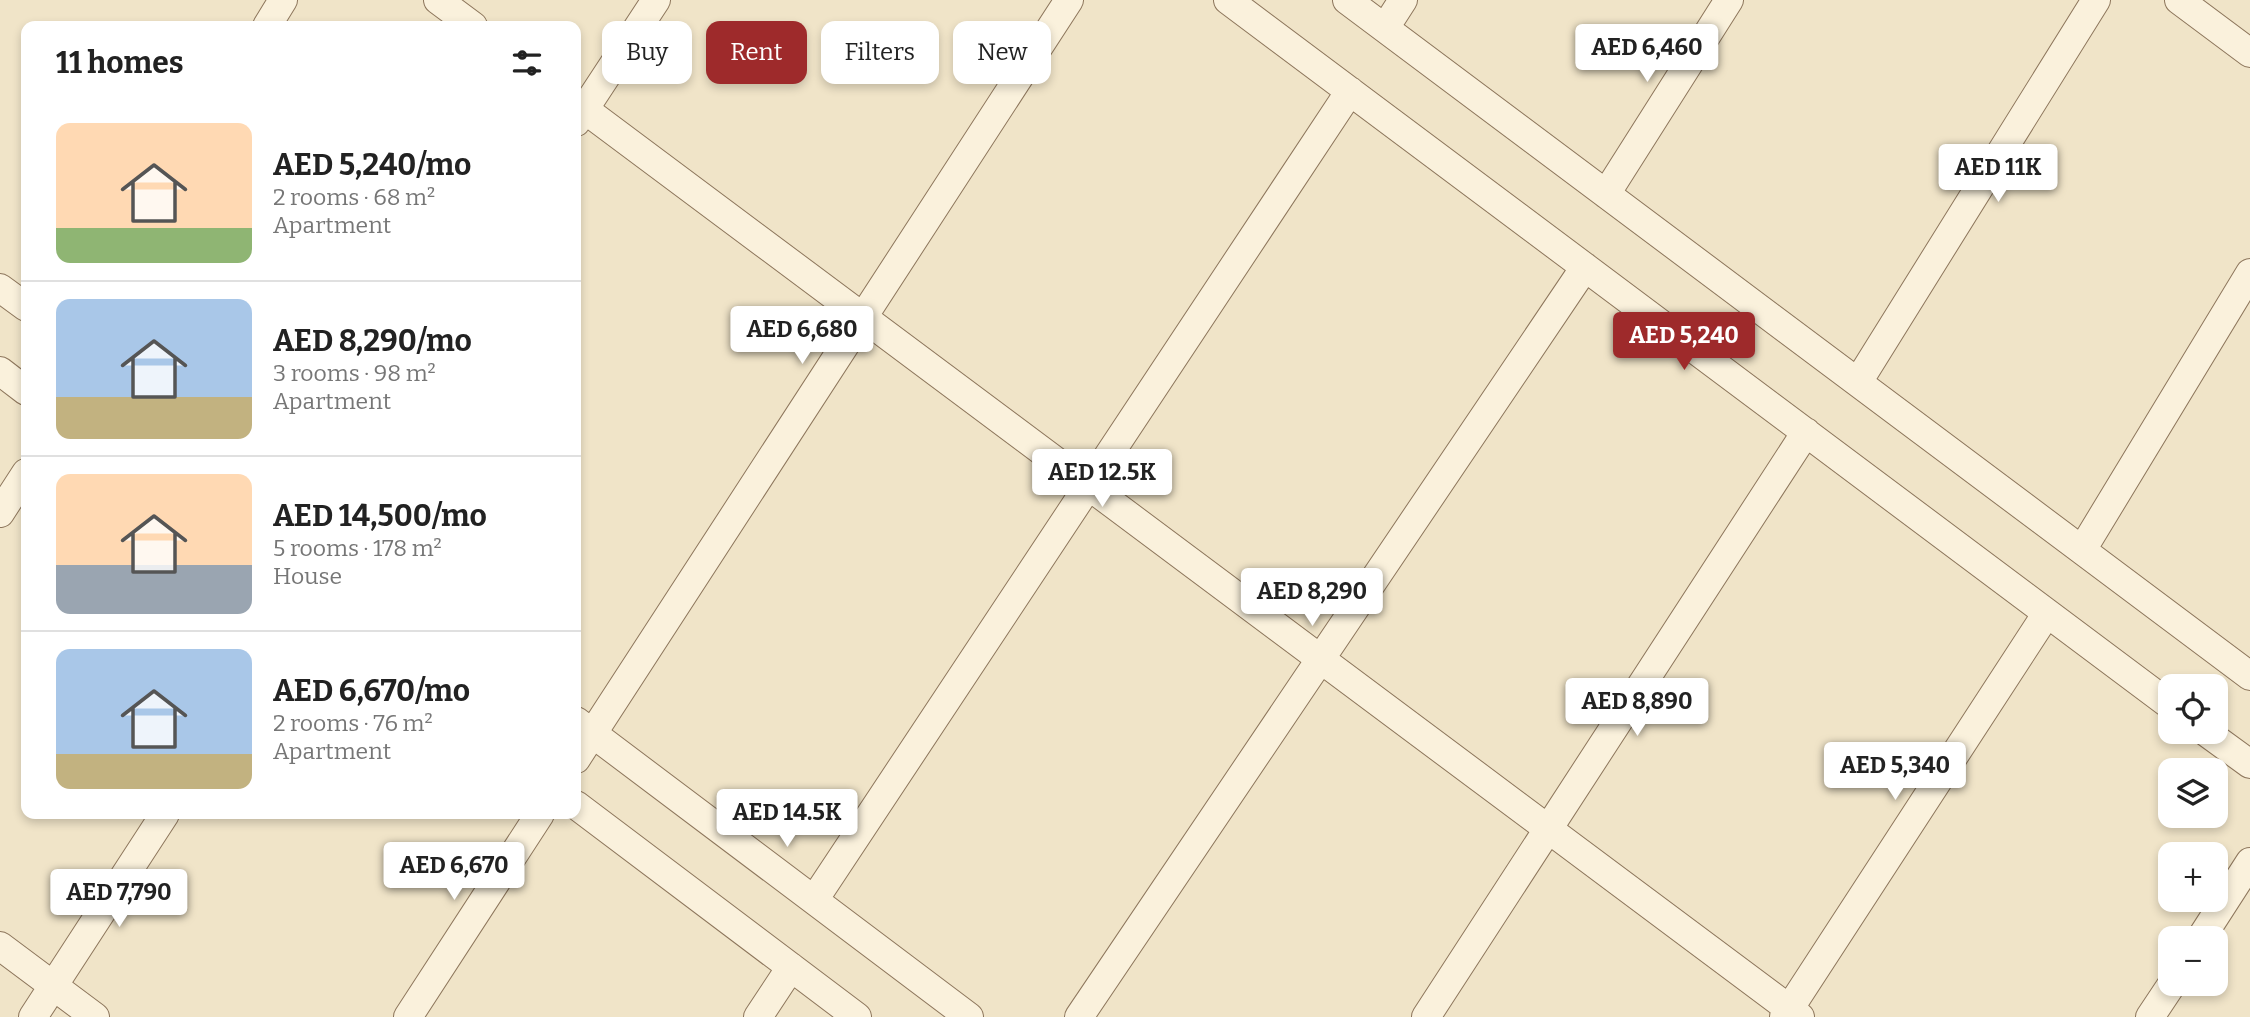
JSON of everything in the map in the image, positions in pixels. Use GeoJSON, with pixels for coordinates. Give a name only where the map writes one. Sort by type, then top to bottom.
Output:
{"type":"FeatureCollection","features":[{"type":"Feature","properties":{"kind":"street"},"geometry":{"type":"LineString","coordinates":[[270,21],[283,0]]}},
{"type":"Feature","properties":{"kind":"street"},"geometry":{"type":"LineString","coordinates":[[438,0],[466,21]]}},
{"type":"Feature","properties":{"kind":"street"},"geometry":{"type":"LineString","coordinates":[[581,108],[656,0]]}},
{"type":"Feature","properties":{"kind":"street"},"geometry":{"type":"LineString","coordinates":[[969,1017],[584,727],[863,317],[1069,0]]}},
{"type":"Feature","properties":{"kind":"street"},"geometry":{"type":"LineString","coordinates":[[1228,0],[2158,696]]}},
{"type":"Feature","properties":{"kind":"street"},"geometry":{"type":"LineString","coordinates":[[1347,0],[2250,676]]}},
{"type":"Feature","properties":{"kind":"street"},"geometry":{"type":"LineString","coordinates":[[1385,29],[1403,0]]}},
{"type":"Feature","properties":{"kind":"street"},"geometry":{"type":"LineString","coordinates":[[1606,194],[1729,0]]}},
{"type":"Feature","properties":{"kind":"street"},"geometry":{"type":"LineString","coordinates":[[1858,382],[2096,0]]}},
{"type":"Feature","properties":{"kind":"street"},"geometry":{"type":"LineString","coordinates":[[2179,0],[2250,53]]}},
{"type":"Feature","properties":{"kind":"street"},"geometry":{"type":"LineString","coordinates":[[814,900],[1350,91]]}},
{"type":"Feature","properties":{"kind":"street"},"geometry":{"type":"LineString","coordinates":[[581,114],[863,317],[1791,1014],[2047,613]]}},
{"type":"Feature","properties":{"kind":"street"},"geometry":{"type":"LineString","coordinates":[[1079,1017],[1585,267]]}},
{"type":"Feature","properties":{"kind":"street"},"geometry":{"type":"LineString","coordinates":[[2082,550],[2250,273]]}},
{"type":"Feature","properties":{"kind":"street"},"geometry":{"type":"LineString","coordinates":[[0,288],[21,303]]}},
{"type":"Feature","properties":{"kind":"street"},"geometry":{"type":"LineString","coordinates":[[0,371],[21,387]]}},
{"type":"Feature","properties":{"kind":"street"},"geometry":{"type":"LineString","coordinates":[[1426,1017],[1806,432]]}},
{"type":"Feature","properties":{"kind":"street"},"geometry":{"type":"LineString","coordinates":[[0,513],[21,481]]}},
{"type":"Feature","properties":{"kind":"street"},"geometry":{"type":"LineString","coordinates":[[2222,744],[2250,764]]}},
{"type":"Feature","properties":{"kind":"street"},"geometry":{"type":"LineString","coordinates":[[581,809],[858,1017]]}},
{"type":"Feature","properties":{"kind":"street"},"geometry":{"type":"LineString","coordinates":[[33,1017],[162,819]]}},
{"type":"Feature","properties":{"kind":"street"},"geometry":{"type":"LineString","coordinates":[[408,1017],[537,819]]}},
{"type":"Feature","properties":{"kind":"street"},"geometry":{"type":"LineString","coordinates":[[2209,926],[2250,862]]}},
{"type":"Feature","properties":{"kind":"street"},"geometry":{"type":"LineString","coordinates":[[0,946],[95,1017]]}},
{"type":"Feature","properties":{"kind":"street"},"geometry":{"type":"LineString","coordinates":[[758,1017],[790,967]]}},
{"type":"Feature","properties":{"kind":"street"},"geometry":{"type":"LineString","coordinates":[[2150,1017],[2164,996]]}}]}
